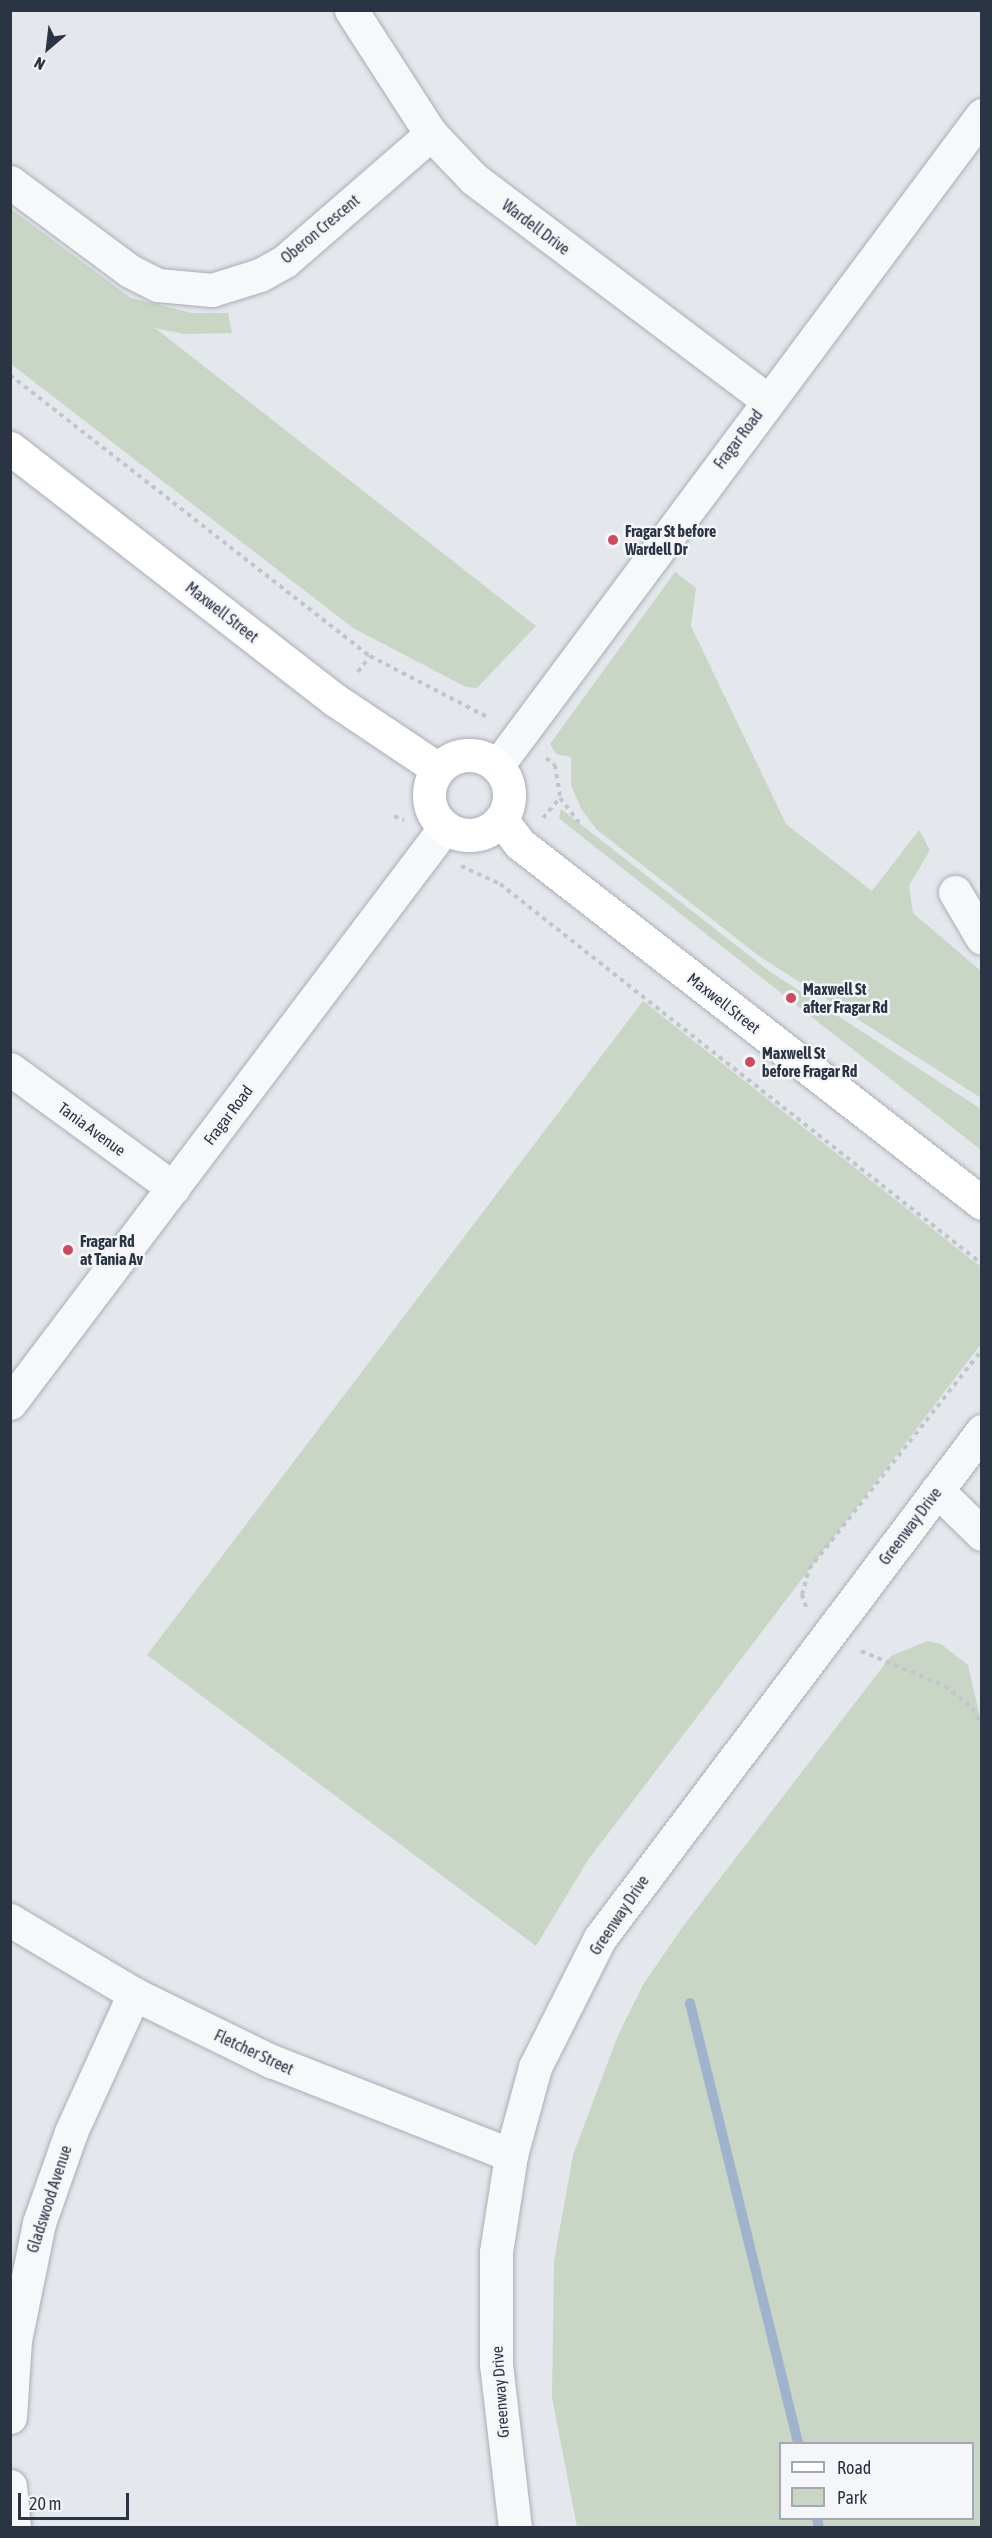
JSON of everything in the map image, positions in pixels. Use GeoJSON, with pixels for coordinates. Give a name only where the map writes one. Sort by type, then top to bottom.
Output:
{"type":"FeatureCollection","features":[{"type":"Feature","properties":{"kind":"main road","name":"Maxwell Street"},"geometry":{"type":"LineString","coordinates":[[10,448],[335,700],[438,770]]}},
{"type":"Feature","properties":{"kind":"main road"},"geometry":{"type":"LineString","coordinates":[[473,755],[497,766],[508,786],[501,819],[468,836],[445,827],[436,818],[429,793],[438,770],[447,761],[473,755]]}},
{"type":"Feature","properties":{"kind":"main road","name":"Maxwell Street"},"geometry":{"type":"LineString","coordinates":[[501,819],[520,844],[981,1203]]}},
{"type":"Feature","properties":{"kind":"street","name":"Wardell Drive"},"geometry":{"type":"LineString","coordinates":[[351,10],[431,134],[512,210],[767,400]]}},
{"type":"Feature","properties":{"kind":"street","name":"Fragar Road"},"geometry":{"type":"LineString","coordinates":[[497,766],[981,115]]}},
{"type":"Feature","properties":{"kind":"street","name":"Oberon Crescent"},"geometry":{"type":"LineString","coordinates":[[10,182],[130,271],[158,285],[212,290],[244,282],[285,261],[431,134]]}},
{"type":"Feature","properties":{"kind":"street","name":"Fragar Road"},"geometry":{"type":"LineString","coordinates":[[10,1403],[445,827]]}},
{"type":"Feature","properties":{"kind":"street"},"geometry":{"type":"LineString","coordinates":[[955,892],[981,938]]}},
{"type":"Feature","properties":{"kind":"street","name":"Tania Avenue"},"geometry":{"type":"LineString","coordinates":[[10,1069],[173,1188]]}},
{"type":"Feature","properties":{"kind":"street","name":"Greenway Drive"},"geometry":{"type":"LineString","coordinates":[[515,2528],[496,2364],[496,2252],[511,2155],[535,2067],[600,1938],[981,1431]]}},
{"type":"Feature","properties":{"kind":"street"},"geometry":{"type":"LineString","coordinates":[[936,1490],[981,1534]]}},
{"type":"Feature","properties":{"kind":"street","name":"Fletcher Street"},"geometry":{"type":"LineString","coordinates":[[10,1920],[134,1994],[271,2061],[511,2155]]}},
{"type":"Feature","properties":{"kind":"street","name":"Gladswood Avenue"},"geometry":{"type":"LineString","coordinates":[[10,2417],[18,2318],[39,2223],[75,2122],[134,1994]]}},
{"type":"Feature","properties":{"kind":"street"},"geometry":{"type":"LineString","coordinates":[[10,2486],[14,2528]]}},
{"type":"Feature","properties":{"kind":"path"},"geometry":{"type":"LineString","coordinates":[[10,375],[370,656],[474,708]]}},
{"type":"Feature","properties":{"kind":"path"},"geometry":{"type":"LineString","coordinates":[[357,673],[370,656]]}},
{"type":"Feature","properties":{"kind":"path"},"geometry":{"type":"LineString","coordinates":[[555,765],[561,798],[579,822]]}},
{"type":"Feature","properties":{"kind":"path"},"geometry":{"type":"LineString","coordinates":[[394,816],[404,820]]}},
{"type":"Feature","properties":{"kind":"path"},"geometry":{"type":"LineString","coordinates":[[461,866],[494,880],[981,1264]]}},
{"type":"Feature","properties":{"kind":"path"},"geometry":{"type":"LineString","coordinates":[[805,1607],[809,1569],[981,1350]]}},
{"type":"Feature","properties":{"kind":"path"},"geometry":{"type":"LineString","coordinates":[[863,1653],[945,1686],[972,1708],[981,1726]]}},
{"type":"Feature","properties":{"kind":"green space"},"geometry":{"type":"Polygon","coordinates":[[[11,209],[131,298],[192,313],[228,313],[232,333],[184,334],[155,328],[536,626],[477,688],[466,687],[353,628],[11,364],[11,209]]]}},
{"type":"Feature","properties":{"kind":"green space"},"geometry":{"type":"Polygon","coordinates":[[[675,572],[696,588],[691,626],[786,824],[872,891],[919,830],[930,850],[909,886],[913,913],[981,971],[981,1098],[759,956],[596,829],[582,810],[571,785],[571,757],[556,754],[550,744],[675,572]]]}},
{"type":"Feature","properties":{"kind":"green space"},"geometry":{"type":"Polygon","coordinates":[[[561,809],[769,971],[981,1109],[981,1150],[571,828],[559,818],[561,809]]]}},
{"type":"Feature","properties":{"kind":"green space"},"geometry":{"type":"Polygon","coordinates":[[[643,1001],[981,1267],[981,1344],[588,1860],[536,1946],[147,1655],[643,1001]]]}},
{"type":"Feature","properties":{"kind":"green space"},"geometry":{"type":"Polygon","coordinates":[[[927,1641],[941,1644],[968,1665],[981,1722],[981,2527],[577,2527],[552,2397],[554,2261],[573,2155],[618,2035],[644,1983],[684,1925],[891,1656],[927,1641]]]}},
{"type":"Feature","properties":{"kind":"waterway"},"geometry":{"type":"LineString","coordinates":[[690,2003],[798,2442]]}},
{"type":"Feature","properties":{"kind":"waterway"},"geometry":{"type":"LineString","coordinates":[[817,2520],[819,2528]]}},
{"type":"Feature","properties":{"kind":"place","name":"Fragar St before Wardell Dr"},"geometry":{"type":"Point","coordinates":[613,540]}},
{"type":"Feature","properties":{"kind":"place","name":"Maxwell St after Fragar Rd"},"geometry":{"type":"Point","coordinates":[791,998]}},
{"type":"Feature","properties":{"kind":"place","name":"Maxwell St before Fragar Rd"},"geometry":{"type":"Point","coordinates":[750,1062]}},
{"type":"Feature","properties":{"kind":"place","name":"Fragar Rd at Tania Av"},"geometry":{"type":"Point","coordinates":[68,1250]}}]}
